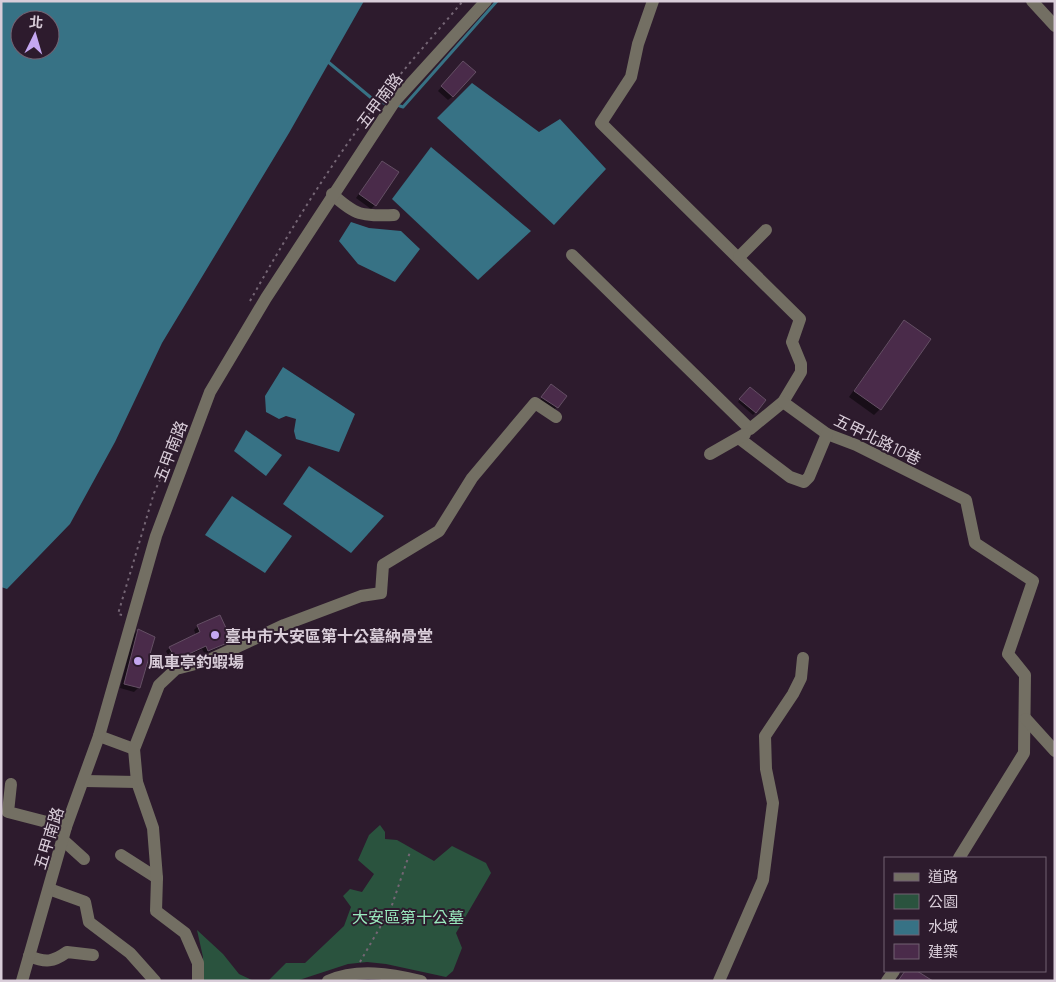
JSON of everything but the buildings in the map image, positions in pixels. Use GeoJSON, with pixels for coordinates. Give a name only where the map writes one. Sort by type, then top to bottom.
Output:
{"type":"FeatureCollection","features":[{"type":"Feature","properties":{"kind":"street","name":"五甲南路"},"geometry":{"type":"LineString","coordinates":[[22,981],[64,833],[85,781],[100,736],[156,536],[210,392],[266,298],[332,194],[396,101],[486,1]]}},
{"type":"Feature","properties":{"kind":"street"},"geometry":{"type":"LineString","coordinates":[[653,1],[638,44],[631,77],[601,123],[800,319],[792,342],[801,364],[801,372],[783,402],[740,439],[710,454]]}},
{"type":"Feature","properties":{"kind":"street"},"geometry":{"type":"LineString","coordinates":[[1032,1],[1055,26]]}},
{"type":"Feature","properties":{"kind":"street"},"geometry":{"type":"LineString","coordinates":[[332,194],[352,212],[374,216],[394,215]]}},
{"type":"Feature","properties":{"kind":"street"},"geometry":{"type":"LineString","coordinates":[[739,257],[766,230]]}},
{"type":"Feature","properties":{"kind":"street"},"geometry":{"type":"LineString","coordinates":[[572,255],[750,429]]}},
{"type":"Feature","properties":{"kind":"street","name":"五甲北路10巷"},"geometry":{"type":"LineString","coordinates":[[783,402],[827,434],[856,445],[966,500],[975,543],[1033,581],[1008,654],[1025,675],[1026,719],[1024,753],[960,857]]}},
{"type":"Feature","properties":{"kind":"street"},"geometry":{"type":"LineString","coordinates":[[198,981],[198,963],[185,933],[156,911],[157,878],[153,828],[137,782],[134,749],[159,685],[176,669],[207,661],[293,622],[361,596],[380,593],[382,565],[439,531],[472,478],[535,403],[556,416]]}},
{"type":"Feature","properties":{"kind":"street"},"geometry":{"type":"LineString","coordinates":[[740,439],[790,477],[804,482],[809,476],[827,434]]}},
{"type":"Feature","properties":{"kind":"street"},"geometry":{"type":"LineString","coordinates":[[719,981],[763,880],[773,803],[766,769],[765,736],[794,694],[801,678],[803,658]]}},
{"type":"Feature","properties":{"kind":"street"},"geometry":{"type":"LineString","coordinates":[[1026,719],[1055,751]]}},
{"type":"Feature","properties":{"kind":"street"},"geometry":{"type":"LineString","coordinates":[[100,736],[134,749]]}},
{"type":"Feature","properties":{"kind":"street"},"geometry":{"type":"LineString","coordinates":[[85,781],[137,782]]}},
{"type":"Feature","properties":{"kind":"street"},"geometry":{"type":"LineString","coordinates":[[12,784],[8,812],[64,833],[84,859]]}},
{"type":"Feature","properties":{"kind":"street"},"geometry":{"type":"LineString","coordinates":[[121,855],[157,878]]}},
{"type":"Feature","properties":{"kind":"street"},"geometry":{"type":"LineString","coordinates":[[49,888],[85,902],[89,922],[130,952],[155,981]]}},
{"type":"Feature","properties":{"kind":"street"},"geometry":{"type":"LineString","coordinates":[[29,956],[43,962],[55,961],[67,952],[93,955]]}},
{"type":"Feature","properties":{"kind":"street"},"geometry":{"type":"LineString","coordinates":[[328,981],[355,973],[400,976],[421,981]]}},
{"type":"Feature","properties":{"kind":"path"},"geometry":{"type":"LineString","coordinates":[[376,106],[463,1]]}},
{"type":"Feature","properties":{"kind":"path"},"geometry":{"type":"LineString","coordinates":[[355,973],[368,946],[391,908],[410,852]]}},
{"type":"Feature","properties":{"kind":"green space","name":"大安區第十公墓"},"geometry":{"type":"Polygon","coordinates":[[[380,825],[385,832],[385,839],[397,840],[434,861],[452,846],[486,863],[491,873],[456,933],[462,948],[453,971],[446,977],[386,964],[367,962],[348,964],[296,981],[268,981],[286,963],[305,963],[344,926],[351,907],[343,896],[350,889],[362,892],[374,874],[358,860],[369,835],[380,825]]]}},
{"type":"Feature","properties":{"kind":"green space"},"geometry":{"type":"Polygon","coordinates":[[[197,930],[223,954],[239,974],[254,981],[203,981],[203,957],[197,930]]]}},
{"type":"Feature","properties":{"kind":"water"},"geometry":{"type":"Polygon","coordinates":[[[1,1],[364,1],[289,133],[162,343],[115,442],[70,524],[7,589],[1,587],[1,1]]]}},
{"type":"Feature","properties":{"kind":"water"},"geometry":{"type":"Polygon","coordinates":[[[472,83],[539,132],[560,119],[606,169],[554,225],[437,118],[472,83]]]}},
{"type":"Feature","properties":{"kind":"water"},"geometry":{"type":"Polygon","coordinates":[[[431,147],[531,231],[478,280],[392,199],[431,147]]]}},
{"type":"Feature","properties":{"kind":"water"},"geometry":{"type":"Polygon","coordinates":[[[351,222],[369,228],[401,231],[420,249],[395,282],[358,264],[339,241],[351,222]]]}},
{"type":"Feature","properties":{"kind":"water"},"geometry":{"type":"Polygon","coordinates":[[[283,367],[355,414],[339,452],[296,439],[294,431],[296,419],[286,416],[279,419],[266,412],[265,396],[283,367]]]}},
{"type":"Feature","properties":{"kind":"water"},"geometry":{"type":"Polygon","coordinates":[[[246,430],[282,455],[266,476],[234,451],[246,430]]]}},
{"type":"Feature","properties":{"kind":"water"},"geometry":{"type":"Polygon","coordinates":[[[309,466],[384,516],[351,553],[283,504],[309,466]]]}},
{"type":"Feature","properties":{"kind":"water"},"geometry":{"type":"Polygon","coordinates":[[[232,496],[292,536],[265,573],[205,535],[232,496]]]}},
{"type":"Feature","properties":{"kind":"waterway"},"geometry":{"type":"LineString","coordinates":[[397,105],[403,107],[497,1]]}},
{"type":"Feature","properties":{"kind":"waterway"},"geometry":{"type":"LineString","coordinates":[[327,61],[375,101],[389,104]]}},
{"type":"Feature","properties":{"kind":"place","name":"臺中市大安區第十公墓納骨堂"},"geometry":{"type":"Point","coordinates":[215,635]}},
{"type":"Feature","properties":{"kind":"place","name":"風車亭釣蝦場"},"geometry":{"type":"Point","coordinates":[138,661]}}]}
